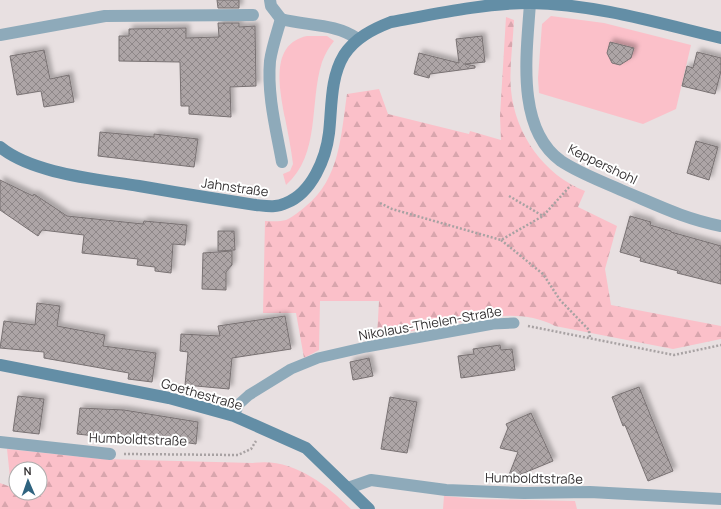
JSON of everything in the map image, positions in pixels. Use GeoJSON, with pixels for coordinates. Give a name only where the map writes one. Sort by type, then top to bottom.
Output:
{"type":"FeatureCollection","features":[{"type":"Feature","properties":{"kind":"street"},"geometry":{"type":"LineString","coordinates":[[270,0],[271,6],[281,19],[301,24],[334,27],[346,31],[358,39]]}},
{"type":"Feature","properties":{"kind":"street","name":"Jahnstraße"},"geometry":{"type":"LineString","coordinates":[[0,147],[21,160],[40,167],[87,178],[276,207],[287,203],[309,185],[317,171],[329,135],[333,95],[338,69],[345,54],[358,39],[374,29],[391,22],[501,2],[530,3],[572,7],[617,14],[721,38]]}},
{"type":"Feature","properties":{"kind":"street","name":"Keppershohl"},"geometry":{"type":"LineString","coordinates":[[530,3],[526,83],[528,104],[535,126],[544,143],[560,160],[583,173],[679,216],[721,226]]}},
{"type":"Feature","properties":{"kind":"street"},"geometry":{"type":"LineString","coordinates":[[0,35],[105,16],[253,15]]}},
{"type":"Feature","properties":{"kind":"street"},"geometry":{"type":"LineString","coordinates":[[281,19],[270,59],[270,72],[274,114],[282,162]]}},
{"type":"Feature","properties":{"kind":"street","name":"Goethestraße"},"geometry":{"type":"LineString","coordinates":[[0,366],[169,398],[234,416],[306,448],[369,509]]}},
{"type":"Feature","properties":{"kind":"street","name":"Humboldtstraße"},"geometry":{"type":"LineString","coordinates":[[0,442],[110,454]]}},
{"type":"Feature","properties":{"kind":"street","name":"Humboldtstraße"},"geometry":{"type":"LineString","coordinates":[[348,488],[371,480],[446,490],[524,493],[590,492],[721,498]]}},
{"type":"Feature","properties":{"kind":"lane","name":"Nikolaus-Thielen-Straße"},"geometry":{"type":"LineString","coordinates":[[234,416],[239,404],[248,395],[291,369],[318,358],[366,347],[470,328],[514,323]]}},
{"type":"Feature","properties":{"kind":"path"},"geometry":{"type":"LineString","coordinates":[[501,240],[543,216],[583,173]]}},
{"type":"Feature","properties":{"kind":"path"},"geometry":{"type":"LineString","coordinates":[[509,196],[543,216]]}},
{"type":"Feature","properties":{"kind":"path"},"geometry":{"type":"LineString","coordinates":[[380,203],[392,209],[501,240],[543,274],[560,300],[589,330],[590,338]]}},
{"type":"Feature","properties":{"kind":"path","name":"Nikolaus-Thielen-Straße"},"geometry":{"type":"LineString","coordinates":[[514,323],[674,355],[721,345]]}},
{"type":"Feature","properties":{"kind":"path","name":"Humboldtstraße"},"geometry":{"type":"LineString","coordinates":[[110,454],[238,455],[251,449],[263,429]]}},
{"type":"Feature","properties":{"kind":"green space"},"geometry":{"type":"Polygon","coordinates":[[[551,16],[604,23],[691,45],[676,109],[643,124],[539,93],[538,78],[542,24],[551,16]]]}},
{"type":"Feature","properties":{"kind":"green space"},"geometry":{"type":"Polygon","coordinates":[[[506,17],[514,20],[511,90],[518,122],[525,137],[534,151],[557,175],[570,184],[585,191],[578,207],[617,226],[605,269],[611,305],[721,326],[721,339],[673,349],[555,326],[529,317],[515,316],[488,317],[377,337],[379,301],[320,301],[319,350],[304,358],[296,313],[263,313],[265,221],[283,221],[296,214],[317,195],[326,183],[337,155],[347,94],[379,89],[388,114],[469,134],[470,131],[501,140],[500,116],[506,17]]]}},
{"type":"Feature","properties":{"kind":"green space"},"geometry":{"type":"Polygon","coordinates":[[[307,36],[327,36],[334,41],[322,62],[318,78],[312,127],[305,158],[297,172],[286,185],[283,174],[290,171],[293,164],[281,94],[280,70],[282,58],[287,48],[295,41],[307,36]]]}},
{"type":"Feature","properties":{"kind":"green space"},"geometry":{"type":"Polygon","coordinates":[[[7,449],[103,459],[253,463],[267,462],[294,468],[319,481],[351,509],[0,509],[0,483],[8,486],[8,501],[48,501],[48,461],[8,461],[7,449]]]}},
{"type":"Feature","properties":{"kind":"green space"},"geometry":{"type":"Polygon","coordinates":[[[444,496],[479,499],[575,501],[577,509],[443,509],[444,496]]]}},
{"type":"Feature","properties":{"kind":"building"},"geometry":{"type":"Polygon","coordinates":[[[217,0],[239,0],[239,8],[218,8],[217,0]]]}},
{"type":"Feature","properties":{"kind":"building"},"geometry":{"type":"Polygon","coordinates":[[[218,23],[239,23],[239,27],[255,26],[256,86],[230,87],[231,117],[189,114],[189,106],[181,106],[180,62],[119,61],[119,36],[129,36],[129,29],[186,28],[186,38],[219,37],[218,23]]]}},
{"type":"Feature","properties":{"kind":"building"},"geometry":{"type":"Polygon","coordinates":[[[482,36],[485,62],[465,64],[475,66],[475,68],[430,74],[429,78],[414,74],[419,53],[459,63],[456,39],[482,36]]]}},
{"type":"Feature","properties":{"kind":"building"},"geometry":{"type":"Polygon","coordinates":[[[610,42],[634,48],[631,58],[620,65],[612,63],[607,53],[610,42]]]}},
{"type":"Feature","properties":{"kind":"building"},"geometry":{"type":"Polygon","coordinates":[[[44,50],[50,79],[69,75],[74,102],[44,107],[41,91],[17,95],[10,56],[44,50]]]}},
{"type":"Feature","properties":{"kind":"building"},"geometry":{"type":"Polygon","coordinates":[[[697,52],[721,58],[721,71],[715,94],[682,86],[687,66],[693,68],[697,52]]]}},
{"type":"Feature","properties":{"kind":"building"},"geometry":{"type":"Polygon","coordinates":[[[100,132],[154,137],[154,134],[198,139],[194,167],[98,156],[100,132]]]}},
{"type":"Feature","properties":{"kind":"building"},"geometry":{"type":"Polygon","coordinates":[[[696,141],[718,147],[709,180],[687,173],[696,141]]]}},
{"type":"Feature","properties":{"kind":"building"},"geometry":{"type":"Polygon","coordinates":[[[0,180],[33,196],[34,194],[67,216],[143,224],[144,221],[187,225],[185,245],[173,244],[171,273],[155,271],[155,267],[137,265],[138,259],[82,253],[84,235],[42,230],[38,236],[0,210],[0,180]]]}},
{"type":"Feature","properties":{"kind":"building"},"geometry":{"type":"Polygon","coordinates":[[[630,216],[651,222],[650,225],[671,232],[721,246],[721,284],[677,273],[678,271],[640,261],[641,258],[620,252],[630,216]]]}},
{"type":"Feature","properties":{"kind":"building"},"geometry":{"type":"Polygon","coordinates":[[[218,231],[234,231],[235,250],[218,251],[218,231]]]}},
{"type":"Feature","properties":{"kind":"building"},"geometry":{"type":"Polygon","coordinates":[[[232,251],[232,265],[226,272],[226,290],[202,289],[203,253],[232,251]]]}},
{"type":"Feature","properties":{"kind":"building"},"geometry":{"type":"Polygon","coordinates":[[[37,303],[60,306],[57,326],[105,335],[103,346],[156,353],[152,382],[128,379],[129,373],[44,358],[44,352],[0,348],[4,321],[35,325],[37,303]]]}},
{"type":"Feature","properties":{"kind":"building"},"geometry":{"type":"Polygon","coordinates":[[[285,316],[291,349],[232,358],[229,389],[185,385],[188,352],[180,351],[181,334],[220,336],[218,326],[285,316]]]}},
{"type":"Feature","properties":{"kind":"building"},"geometry":{"type":"Polygon","coordinates":[[[500,345],[501,350],[512,349],[515,370],[461,378],[458,356],[474,354],[473,349],[500,345]]]}},
{"type":"Feature","properties":{"kind":"building"},"geometry":{"type":"Polygon","coordinates":[[[369,358],[373,376],[353,380],[350,362],[369,358]]]}},
{"type":"Feature","properties":{"kind":"building"},"geometry":{"type":"Polygon","coordinates":[[[639,387],[673,471],[648,481],[625,425],[623,426],[612,397],[639,387]]]}},
{"type":"Feature","properties":{"kind":"building"},"geometry":{"type":"Polygon","coordinates":[[[18,396],[44,399],[39,434],[13,431],[18,396]]]}},
{"type":"Feature","properties":{"kind":"building"},"geometry":{"type":"Polygon","coordinates":[[[390,397],[417,402],[407,453],[381,449],[390,397]]]}},
{"type":"Feature","properties":{"kind":"building"},"geometry":{"type":"Polygon","coordinates":[[[80,408],[124,410],[198,422],[196,444],[154,438],[154,443],[131,438],[131,440],[77,434],[80,408]]]}},
{"type":"Feature","properties":{"kind":"building"},"geometry":{"type":"Polygon","coordinates":[[[531,413],[553,461],[507,480],[518,452],[500,448],[508,428],[506,424],[531,413]]]}}]}
